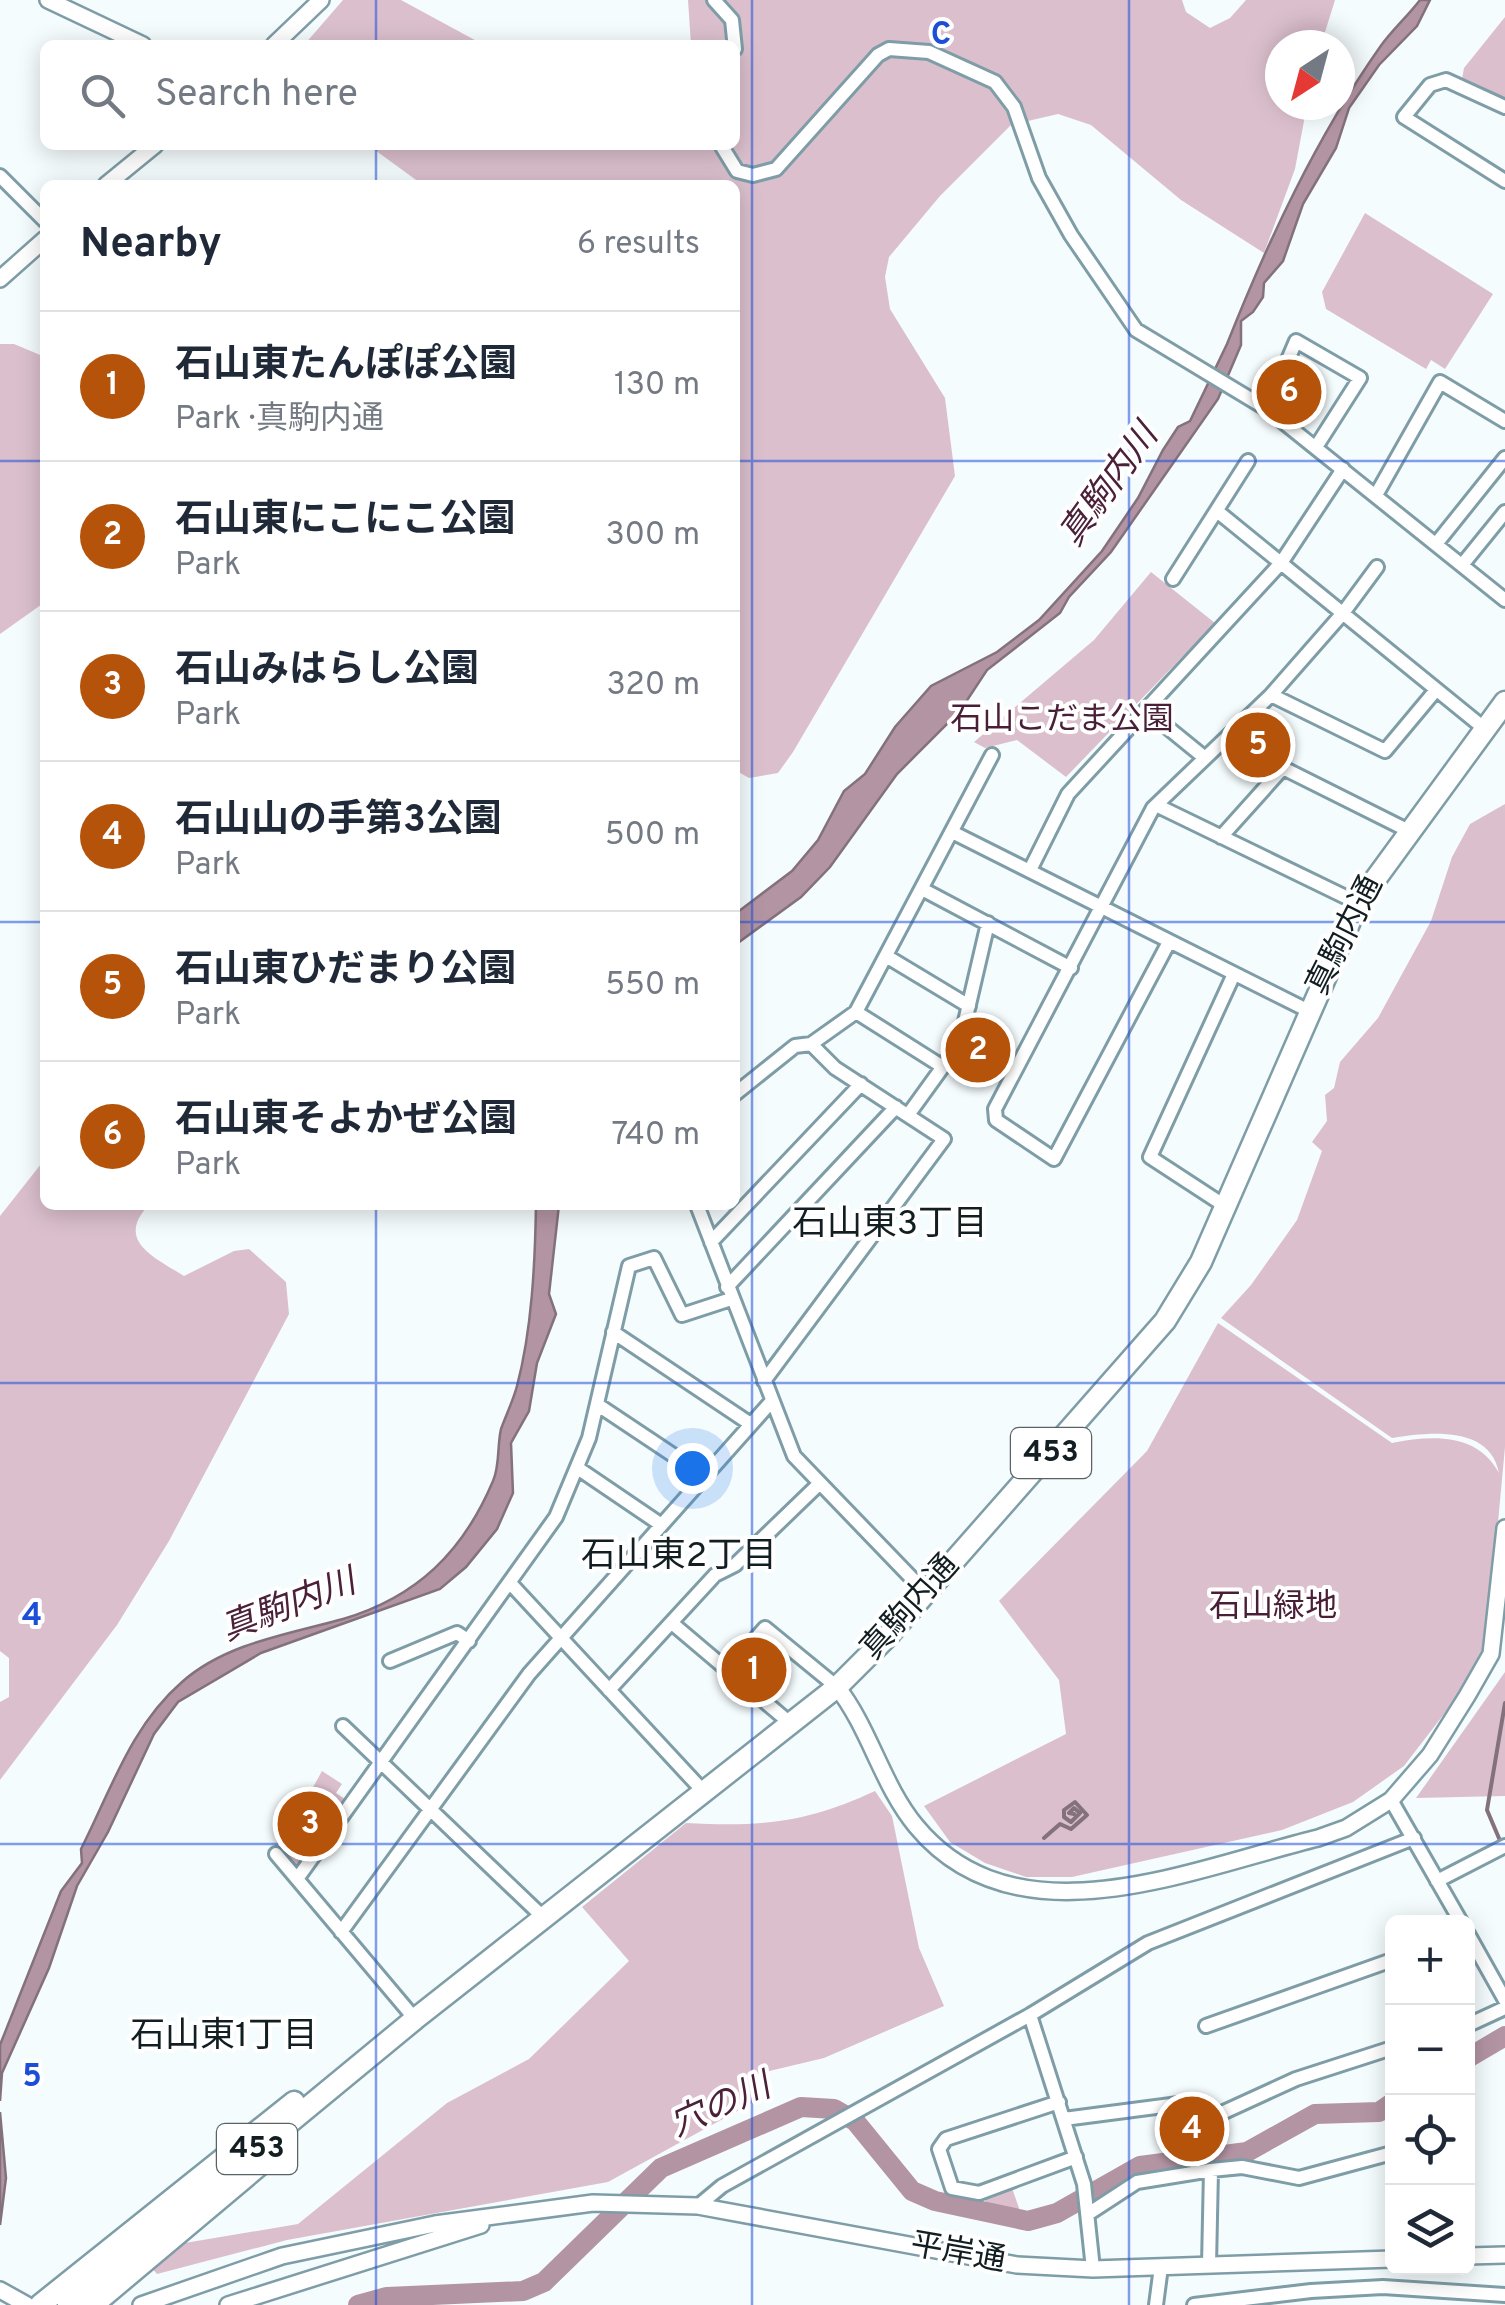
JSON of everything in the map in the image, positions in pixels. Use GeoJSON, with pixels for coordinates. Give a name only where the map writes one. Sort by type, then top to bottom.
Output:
{"type":"FeatureCollection","features":[{"type":"Feature","properties":{"kind":"highway","name":"真駒内通"},"geometry":{"type":"LineString","coordinates":[[68,2305],[543,1917],[837,1687],[926,1592],[1166,1321],[1201,1262],[1358,903],[1505,702]]}},
{"type":"Feature","properties":{"kind":"highway"},"geometry":{"type":"LineString","coordinates":[[40,2305],[159,2206],[356,2055],[393,2040]]}},
{"type":"Feature","properties":{"kind":"highway"},"geometry":{"type":"LineString","coordinates":[[93,2305],[368,2073],[393,2040]]}},
{"type":"Feature","properties":{"kind":"street"},"geometry":{"type":"LineString","coordinates":[[48,0],[132,40]]}},
{"type":"Feature","properties":{"kind":"street"},"geometry":{"type":"LineString","coordinates":[[279,40],[321,0]]}},
{"type":"Feature","properties":{"kind":"street"},"geometry":{"type":"LineString","coordinates":[[714,0],[732,20],[734,40]]}},
{"type":"Feature","properties":{"kind":"street"},"geometry":{"type":"LineString","coordinates":[[723,150],[737,171],[753,174],[776,169],[878,56],[890,50],[919,50],[961,64],[995,82],[1006,93],[1039,178],[1120,310],[1146,337],[1186,357],[1263,406],[1505,600]]}},
{"type":"Feature","properties":{"kind":"street"},"geometry":{"type":"LineString","coordinates":[[1505,107],[1446,80],[1430,85],[1404,116],[1505,181]]}},
{"type":"Feature","properties":{"kind":"street"},"geometry":{"type":"LineString","coordinates":[[112,180],[149,150]]}},
{"type":"Feature","properties":{"kind":"street"},"geometry":{"type":"LineString","coordinates":[[0,176],[40,216]]}},
{"type":"Feature","properties":{"kind":"street"},"geometry":{"type":"LineString","coordinates":[[0,279],[40,244]]}},
{"type":"Feature","properties":{"kind":"street"},"geometry":{"type":"LineString","coordinates":[[1263,406],[1296,342],[1360,378],[1316,447]]}},
{"type":"Feature","properties":{"kind":"street"},"geometry":{"type":"LineString","coordinates":[[1376,495],[1440,382],[1505,421]]}},
{"type":"Feature","properties":{"kind":"street"},"geometry":{"type":"LineString","coordinates":[[1436,544],[1505,458]]}},
{"type":"Feature","properties":{"kind":"street"},"geometry":{"type":"LineString","coordinates":[[1173,579],[1248,461]]}},
{"type":"Feature","properties":{"kind":"street"},"geometry":{"type":"LineString","coordinates":[[1030,870],[1068,794],[1281,563],[1343,469]]}},
{"type":"Feature","properties":{"kind":"street"},"geometry":{"type":"LineString","coordinates":[[1217,511],[1486,728]]}},
{"type":"Feature","properties":{"kind":"street"},"geometry":{"type":"LineString","coordinates":[[1462,565],[1505,512]]}},
{"type":"Feature","properties":{"kind":"street"},"geometry":{"type":"LineString","coordinates":[[1169,942],[1054,1160],[996,1120],[995,1108],[1158,806],[1271,695],[1343,613],[1377,566]]}},
{"type":"Feature","properties":{"kind":"street"},"geometry":{"type":"LineString","coordinates":[[1271,695],[1385,750],[1436,690]]}},
{"type":"Feature","properties":{"kind":"street"},"geometry":{"type":"LineString","coordinates":[[1146,710],[1205,758]]}},
{"type":"Feature","properties":{"kind":"street"},"geometry":{"type":"LineString","coordinates":[[1225,739],[1408,830]]}},
{"type":"Feature","properties":{"kind":"street"},"geometry":{"type":"LineString","coordinates":[[740,1090],[796,1046],[811,1044],[856,1012],[992,755]]}},
{"type":"Feature","properties":{"kind":"street"},"geometry":{"type":"LineString","coordinates":[[1220,838],[1282,769]]}},
{"type":"Feature","properties":{"kind":"street"},"geometry":{"type":"LineString","coordinates":[[1158,806],[1358,903]]}},
{"type":"Feature","properties":{"kind":"street"},"geometry":{"type":"LineString","coordinates":[[952,832],[1308,1012]]}},
{"type":"Feature","properties":{"kind":"street"},"geometry":{"type":"LineString","coordinates":[[922,889],[1071,968]]}},
{"type":"Feature","properties":{"kind":"street"},"geometry":{"type":"LineString","coordinates":[[297,1879],[556,1517],[579,1469],[598,1405],[626,1272],[643,1258],[654,1258],[682,1315],[729,1293],[943,1067],[960,1042],[988,924]]}},
{"type":"Feature","properties":{"kind":"street"},"geometry":{"type":"LineString","coordinates":[[886,956],[970,1006]]}},
{"type":"Feature","properties":{"kind":"street"},"geometry":{"type":"LineString","coordinates":[[1225,1206],[1150,1157],[1234,974]]}},
{"type":"Feature","properties":{"kind":"street"},"geometry":{"type":"LineString","coordinates":[[856,1012],[943,1067]]}},
{"type":"Feature","properties":{"kind":"street"},"geometry":{"type":"LineString","coordinates":[[764,1381],[944,1139],[861,1084],[811,1044]]}},
{"type":"Feature","properties":{"kind":"street"},"geometry":{"type":"LineString","coordinates":[[711,1242],[861,1084]]}},
{"type":"Feature","properties":{"kind":"street"},"geometry":{"type":"LineString","coordinates":[[698,1210],[794,1456],[926,1592]]}},
{"type":"Feature","properties":{"kind":"street"},"geometry":{"type":"LineString","coordinates":[[612,1332],[750,1423]]}},
{"type":"Feature","properties":{"kind":"street"},"geometry":{"type":"LineString","coordinates":[[341,1932],[528,1674],[771,1402]]}},
{"type":"Feature","properties":{"kind":"street"},"geometry":{"type":"LineString","coordinates":[[598,1405],[703,1475]]}},
{"type":"Feature","properties":{"kind":"street"},"geometry":{"type":"LineString","coordinates":[[579,1469],[660,1524]]}},
{"type":"Feature","properties":{"kind":"street"},"geometry":{"type":"LineString","coordinates":[[609,1690],[716,1575],[736,1566],[819,1484]]}},
{"type":"Feature","properties":{"kind":"street"},"geometry":{"type":"LineString","coordinates":[[728,1670],[765,1628],[837,1687],[914,1824],[960,1868],[1016,1890],[1053,1894],[1134,1884],[1318,1838],[1346,1828],[1390,1800],[1430,1755],[1492,1654],[1505,1528]]}},
{"type":"Feature","properties":{"kind":"street"},"geometry":{"type":"LineString","coordinates":[[511,1584],[704,1791]]}},
{"type":"Feature","properties":{"kind":"street"},"geometry":{"type":"LineString","coordinates":[[673,1624],[790,1723]]}},
{"type":"Feature","properties":{"kind":"street"},"geometry":{"type":"LineString","coordinates":[[390,1661],[457,1633],[469,1641]]}},
{"type":"Feature","properties":{"kind":"street"},"geometry":{"type":"LineString","coordinates":[[343,1726],[543,1917]]}},
{"type":"Feature","properties":{"kind":"street"},"geometry":{"type":"LineString","coordinates":[[1390,1800],[1457,1915]]}},
{"type":"Feature","properties":{"kind":"street"},"geometry":{"type":"LineString","coordinates":[[698,2206],[722,2186],[1030,2015],[1148,1943],[1414,1838]]}},
{"type":"Feature","properties":{"kind":"street"},"geometry":{"type":"LineString","coordinates":[[1437,1881],[1502,1848]]}},
{"type":"Feature","properties":{"kind":"street"},"geometry":{"type":"LineString","coordinates":[[276,1854],[416,2020]]}},
{"type":"Feature","properties":{"kind":"street"},"geometry":{"type":"LineString","coordinates":[[1475,1946],[1505,2000]]}},
{"type":"Feature","properties":{"kind":"street"},"geometry":{"type":"LineString","coordinates":[[1206,2026],[1385,1962]]}},
{"type":"Feature","properties":{"kind":"street"},"geometry":{"type":"LineString","coordinates":[[1475,2021],[1505,2008]]}},
{"type":"Feature","properties":{"kind":"street"},"geometry":{"type":"LineString","coordinates":[[1030,2015],[1090,2208],[1093,2270]]}},
{"type":"Feature","properties":{"kind":"street"},"geometry":{"type":"LineString","coordinates":[[1064,2119],[1194,2102],[1202,2122],[1296,2078],[1385,2050]]}},
{"type":"Feature","properties":{"kind":"street"},"geometry":{"type":"LineString","coordinates":[[1059,2102],[946,2139],[939,2149],[952,2188],[980,2194],[1076,2158]]}},
{"type":"Feature","properties":{"kind":"street"},"geometry":{"type":"LineString","coordinates":[[1090,2208],[1137,2182],[1242,2167],[1299,2178],[1385,2156]]}},
{"type":"Feature","properties":{"kind":"street"},"geometry":{"type":"LineString","coordinates":[[1209,2265],[1210,2170]]}},
{"type":"Feature","properties":{"kind":"street","name":"平岸通"},"geometry":{"type":"LineString","coordinates":[[141,2305],[282,2256],[435,2224],[594,2202],[698,2206],[1017,2265],[1093,2270],[1385,2259]]}},
{"type":"Feature","properties":{"kind":"street","name":"平岸通"},"geometry":{"type":"LineString","coordinates":[[228,2305],[528,2210]]}},
{"type":"Feature","properties":{"kind":"street"},"geometry":{"type":"LineString","coordinates":[[1475,2256],[1505,2255]]}},
{"type":"Feature","properties":{"kind":"street"},"geometry":{"type":"LineString","coordinates":[[1156,2305],[1160,2267]]}},
{"type":"Feature","properties":{"kind":"street"},"geometry":{"type":"LineString","coordinates":[[1194,2305],[1310,2290],[1383,2287],[1505,2295]]}},
{"type":"Feature","properties":{"kind":"street"},"geometry":{"type":"LineString","coordinates":[[5,2292],[27,2305]]}},
{"type":"Feature","properties":{"kind":"green space"},"geometry":{"type":"Polygon","coordinates":[[[343,0],[401,0],[475,40],[308,40],[343,0]]]}},
{"type":"Feature","properties":{"kind":"green space"},"geometry":{"type":"Polygon","coordinates":[[[688,0],[1182,0],[1186,12],[1210,28],[1230,18],[1246,0],[1335,0],[1326,30],[1265,30],[1265,120],[1304,120],[1295,169],[1264,253],[1181,200],[1091,125],[1058,114],[1011,125],[940,196],[889,257],[885,277],[890,309],[945,398],[955,476],[793,752],[778,773],[749,778],[740,773],[740,180],[416,180],[375,150],[740,150],[740,40],[691,40],[688,0]]]}},
{"type":"Feature","properties":{"kind":"green space"},"geometry":{"type":"Polygon","coordinates":[[[1505,17],[1505,100],[1462,79],[1464,68],[1505,17]]]}},
{"type":"Feature","properties":{"kind":"green space"},"geometry":{"type":"Polygon","coordinates":[[[1365,213],[1493,294],[1445,369],[1431,360],[1426,369],[1326,309],[1322,292],[1365,213]]]}},
{"type":"Feature","properties":{"kind":"green space"},"geometry":{"type":"Polygon","coordinates":[[[0,344],[14,344],[40,355],[40,606],[0,634],[0,344]]]}},
{"type":"Feature","properties":{"kind":"green space","name":"石山こだま公園"},"geometry":{"type":"Polygon","coordinates":[[[1151,572],[1215,623],[1066,777],[1017,740],[985,748],[974,742],[1094,640],[1151,572]]]}},
{"type":"Feature","properties":{"kind":"green space"},"geometry":{"type":"Polygon","coordinates":[[[1248,726],[1271,737],[1263,751],[1236,738],[1248,726]]]}},
{"type":"Feature","properties":{"kind":"green space","name":"石山緑地"},"geometry":{"type":"Polygon","coordinates":[[[1505,804],[1505,1447],[1487,1641],[1454,1701],[1404,1766],[1353,1802],[1282,1830],[1072,1877],[1026,1877],[985,1863],[950,1842],[924,1806],[1066,1734],[1059,1680],[999,1601],[1147,1451],[1218,1323],[1392,1443],[1453,1440],[1479,1450],[1499,1473],[1484,1446],[1471,1439],[1440,1434],[1392,1438],[1221,1318],[1251,1285],[1297,1220],[1322,1151],[1312,1142],[1327,1121],[1325,1095],[1334,1088],[1340,1062],[1378,1018],[1431,921],[1452,857],[1470,824],[1505,804]]]}},
{"type":"Feature","properties":{"kind":"green space"},"geometry":{"type":"Polygon","coordinates":[[[971,1028],[996,1032],[986,1074],[961,1056],[971,1028]]]}},
{"type":"Feature","properties":{"kind":"green space"},"geometry":{"type":"Polygon","coordinates":[[[40,1165],[40,1210],[145,1210],[139,1218],[137,1239],[151,1255],[184,1276],[234,1251],[249,1249],[286,1282],[289,1314],[169,1541],[117,1625],[0,1780],[0,1702],[9,1697],[9,1658],[0,1651],[0,1216],[40,1165]]]}},
{"type":"Feature","properties":{"kind":"green space"},"geometry":{"type":"Polygon","coordinates":[[[753,1654],[771,1669],[755,1687],[737,1671],[753,1654]]]}},
{"type":"Feature","properties":{"kind":"green space"},"geometry":{"type":"Polygon","coordinates":[[[1505,1672],[1505,1796],[1416,1798],[1505,1672]]]}},
{"type":"Feature","properties":{"kind":"green space"},"geometry":{"type":"Polygon","coordinates":[[[322,1771],[342,1784],[336,1793],[345,1799],[296,1866],[279,1849],[322,1771]]]}},
{"type":"Feature","properties":{"kind":"green space"},"geometry":{"type":"Polygon","coordinates":[[[875,1791],[892,1816],[919,1948],[944,2006],[824,2058],[753,2075],[761,2098],[608,2182],[287,2240],[157,2274],[150,2266],[173,2245],[298,2224],[447,2103],[529,2059],[629,1961],[582,1907],[686,1823],[783,1820],[827,1810],[875,1791]]]}},
{"type":"Feature","properties":{"kind":"green space"},"geometry":{"type":"Polygon","coordinates":[[[1012,2188],[1020,2211],[986,2204],[985,2198],[1012,2188]]]}},
{"type":"Feature","properties":{"kind":"shaded area"},"geometry":{"type":"Polygon","coordinates":[[[1420,0],[1430,0],[1417,26],[1379,65],[1355,99],[1357,82],[1380,47],[1420,0]]]}},
{"type":"Feature","properties":{"kind":"shaded area"},"geometry":{"type":"Polygon","coordinates":[[[1333,120],[1345,120],[1336,148],[1303,204],[1283,261],[1264,283],[1263,297],[1253,312],[1241,321],[1241,345],[1218,399],[1111,552],[1069,597],[1060,613],[987,670],[960,711],[897,774],[830,867],[801,897],[740,941],[740,910],[792,871],[818,840],[844,791],[865,774],[895,727],[931,686],[997,652],[1039,620],[1102,551],[1178,427],[1190,421],[1333,120]]]}},
{"type":"Feature","properties":{"kind":"shaded area"},"geometry":{"type":"Polygon","coordinates":[[[536,1210],[558,1210],[549,1294],[556,1314],[537,1363],[529,1411],[511,1443],[513,1493],[497,1529],[466,1567],[440,1589],[261,1653],[178,1702],[154,1734],[108,1832],[77,1886],[49,1968],[2,2073],[0,2101],[0,2045],[61,1891],[82,1863],[81,1849],[124,1760],[164,1699],[199,1669],[238,1649],[343,1619],[393,1598],[434,1568],[467,1529],[495,1475],[501,1429],[515,1392],[526,1342],[536,1210]]]}},
{"type":"Feature","properties":{"kind":"shaded area"},"geometry":{"type":"Polygon","coordinates":[[[0,2112],[6,2178],[0,2225],[0,2112]]]}},
{"type":"Feature","properties":{"kind":"waterway"},"geometry":{"type":"LineString","coordinates":[[1501,1843],[1487,1810],[1505,1703]]}},
{"type":"Feature","properties":{"kind":"waterway"},"geometry":{"type":"LineString","coordinates":[[1044,1838],[1060,1824],[1071,1829],[1087,1815],[1075,1802],[1064,1810],[1064,1817],[1071,1822],[1080,1813],[1074,1808],[1069,1813],[1074,1814]]}},
{"type":"Feature","properties":{"kind":"waterway","name":"穴の川"},"geometry":{"type":"LineString","coordinates":[[1475,2054],[1505,2036]]}},
{"type":"Feature","properties":{"kind":"waterway","name":"穴の川"},"geometry":{"type":"LineString","coordinates":[[358,2305],[387,2297],[523,2291],[544,2282],[661,2168],[801,2107],[834,2109],[855,2121],[912,2191],[935,2201],[1028,2221],[1057,2213],[1140,2166],[1247,2152],[1315,2114],[1379,2112],[1385,2108]]}},
{"type":"Feature","properties":{"kind":"place","name":"石山東そよかぜ公園"},"geometry":{"type":"Point","coordinates":[1289,392]}},
{"type":"Feature","properties":{"kind":"place","name":"石山東ひだまり公園"},"geometry":{"type":"Point","coordinates":[1258,745]}},
{"type":"Feature","properties":{"kind":"place","name":"石山東にこにこ公園"},"geometry":{"type":"Point","coordinates":[978,1050]}},
{"type":"Feature","properties":{"kind":"place","name":"石山東たんぽぽ公園"},"geometry":{"type":"Point","coordinates":[754,1670]}},
{"type":"Feature","properties":{"kind":"place","name":"石山みはらし公園"},"geometry":{"type":"Point","coordinates":[310,1824]}},
{"type":"Feature","properties":{"kind":"place","name":"石山山の手第3公園"},"geometry":{"type":"Point","coordinates":[1192,2129]}},
{"type":"Feature","properties":{"kind":"district","name":"石山東3丁目"},"geometry":{"type":"Point","coordinates":[890,1225]}},
{"type":"Feature","properties":{"kind":"district","name":"石山東2丁目"},"geometry":{"type":"Point","coordinates":[679,1557]}},
{"type":"Feature","properties":{"kind":"district","name":"石山東1丁目"},"geometry":{"type":"Point","coordinates":[224,2037]}},
{"type":"Feature","properties":{"kind":"water label","name":"真駒内川"},"geometry":{"type":"Point","coordinates":[1110,486]}},
{"type":"Feature","properties":{"kind":"water label","name":"真駒内川"},"geometry":{"type":"Point","coordinates":[289,1607]}}]}
